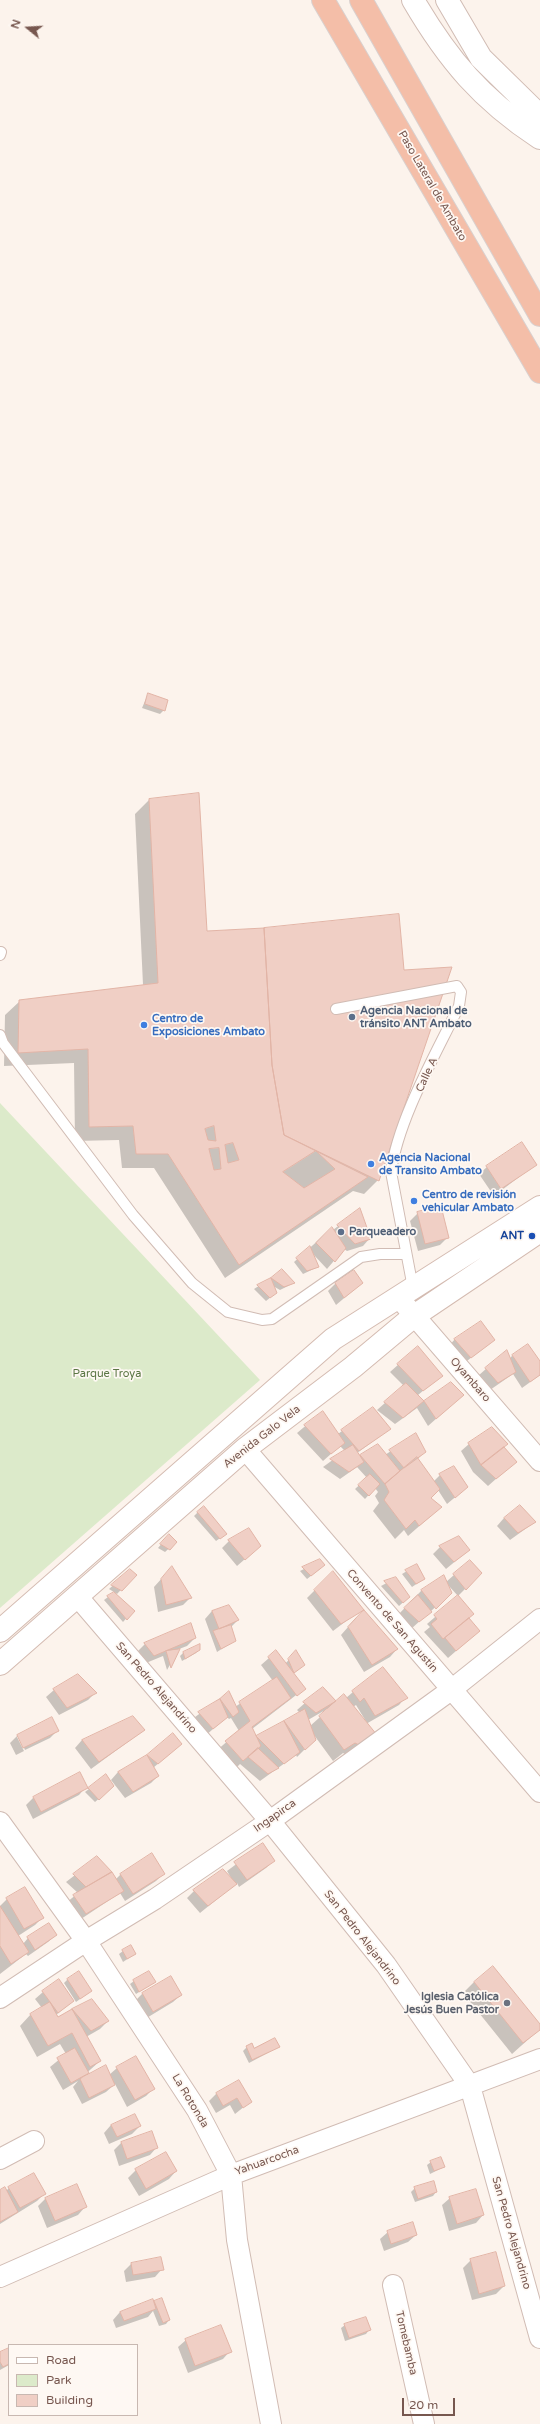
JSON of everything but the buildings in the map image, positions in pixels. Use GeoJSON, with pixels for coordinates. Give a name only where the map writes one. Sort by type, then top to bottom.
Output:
{"type":"FeatureCollection","features":[{"type":"Feature","properties":{"kind":"highway","name":"Paso Lateral de Ambato"},"geometry":{"type":"LineString","coordinates":[[323,0],[540,372]]}},
{"type":"Feature","properties":{"kind":"highway"},"geometry":{"type":"LineString","coordinates":[[361,0],[540,315]]}},
{"type":"Feature","properties":{"kind":"main road"},"geometry":{"type":"LineString","coordinates":[[413,0],[444,50],[465,77],[518,124],[540,138]]}},
{"type":"Feature","properties":{"kind":"main road"},"geometry":{"type":"LineString","coordinates":[[447,0],[481,58],[536,109]]}},
{"type":"Feature","properties":{"kind":"main road"},"geometry":{"type":"LineString","coordinates":[[0,1631],[333,1339],[540,1208]]}},
{"type":"Feature","properties":{"kind":"main road","name":"Avenida Galo Vela"},"geometry":{"type":"LineString","coordinates":[[0,1664],[245,1449],[353,1367],[414,1316],[540,1231]]}},
{"type":"Feature","properties":{"kind":"street","name":"Oyambaro"},"geometry":{"type":"LineString","coordinates":[[406,1293],[414,1316],[540,1461]]}},
{"type":"Feature","properties":{"kind":"street","name":"Convento de San Agustín"},"geometry":{"type":"LineString","coordinates":[[245,1449],[540,1792]]}},
{"type":"Feature","properties":{"kind":"street","name":"San Pedro Alejandrino"},"geometry":{"type":"LineString","coordinates":[[77,1596],[270,1821],[386,1965],[470,2086],[531,2271],[540,2338]]}},
{"type":"Feature","properties":{"kind":"street","name":"Ingapirca"},"geometry":{"type":"LineString","coordinates":[[0,1998],[86,1940],[154,1899],[270,1821],[451,1690],[540,1619]]}},
{"type":"Feature","properties":{"kind":"street","name":"La Rotonda"},"geometry":{"type":"LineString","coordinates":[[0,1822],[86,1940],[197,2110],[231,2174],[237,2240],[271,2424]]}},
{"type":"Feature","properties":{"kind":"street","name":"Yahuarcocha"},"geometry":{"type":"LineString","coordinates":[[0,2277],[231,2174],[540,2059]]}},
{"type":"Feature","properties":{"kind":"street"},"geometry":{"type":"LineString","coordinates":[[0,2159],[34,2141]]}},
{"type":"Feature","properties":{"kind":"street","name":"Tomebamba"},"geometry":{"type":"LineString","coordinates":[[393,2285],[424,2424]]}},
{"type":"Feature","properties":{"kind":"lane","name":"Calle A"},"geometry":{"type":"LineString","coordinates":[[336,1009],[457,986],[461,992],[459,1006],[403,1125],[394,1152],[391,1172],[405,1254],[406,1293]]}},
{"type":"Feature","properties":{"kind":"lane"},"geometry":{"type":"LineString","coordinates":[[0,1035],[3,1043],[134,1215],[192,1283],[228,1312],[262,1320],[272,1320],[361,1257],[380,1254],[405,1254]]}},
{"type":"Feature","properties":{"kind":"green space","name":"Parque Troya"},"geometry":{"type":"Polygon","coordinates":[[[0,1103],[260,1380],[0,1608],[0,1103]]]}},
{"type":"Feature","properties":{"kind":"place","name":"Agencia Nacional de tránsito ANT Ambato"},"geometry":{"type":"Point","coordinates":[352,1017]}},
{"type":"Feature","properties":{"kind":"place","name":"Centro de Exposiciones Ambato"},"geometry":{"type":"Point","coordinates":[144,1025]}},
{"type":"Feature","properties":{"kind":"place","name":"Agencia Nacional de Transito Ambato"},"geometry":{"type":"Point","coordinates":[371,1164]}},
{"type":"Feature","properties":{"kind":"place","name":"Centro de revisión vehicular Ambato"},"geometry":{"type":"Point","coordinates":[414,1201]}},
{"type":"Feature","properties":{"kind":"place","name":"Parqueadero"},"geometry":{"type":"Point","coordinates":[341,1232]}},
{"type":"Feature","properties":{"kind":"place","name":"ANT"},"geometry":{"type":"Point","coordinates":[532,1236]}},
{"type":"Feature","properties":{"kind":"place","name":"Iglesia Católica Jesús Buen Pastor"},"geometry":{"type":"Point","coordinates":[507,2003]}}]}
